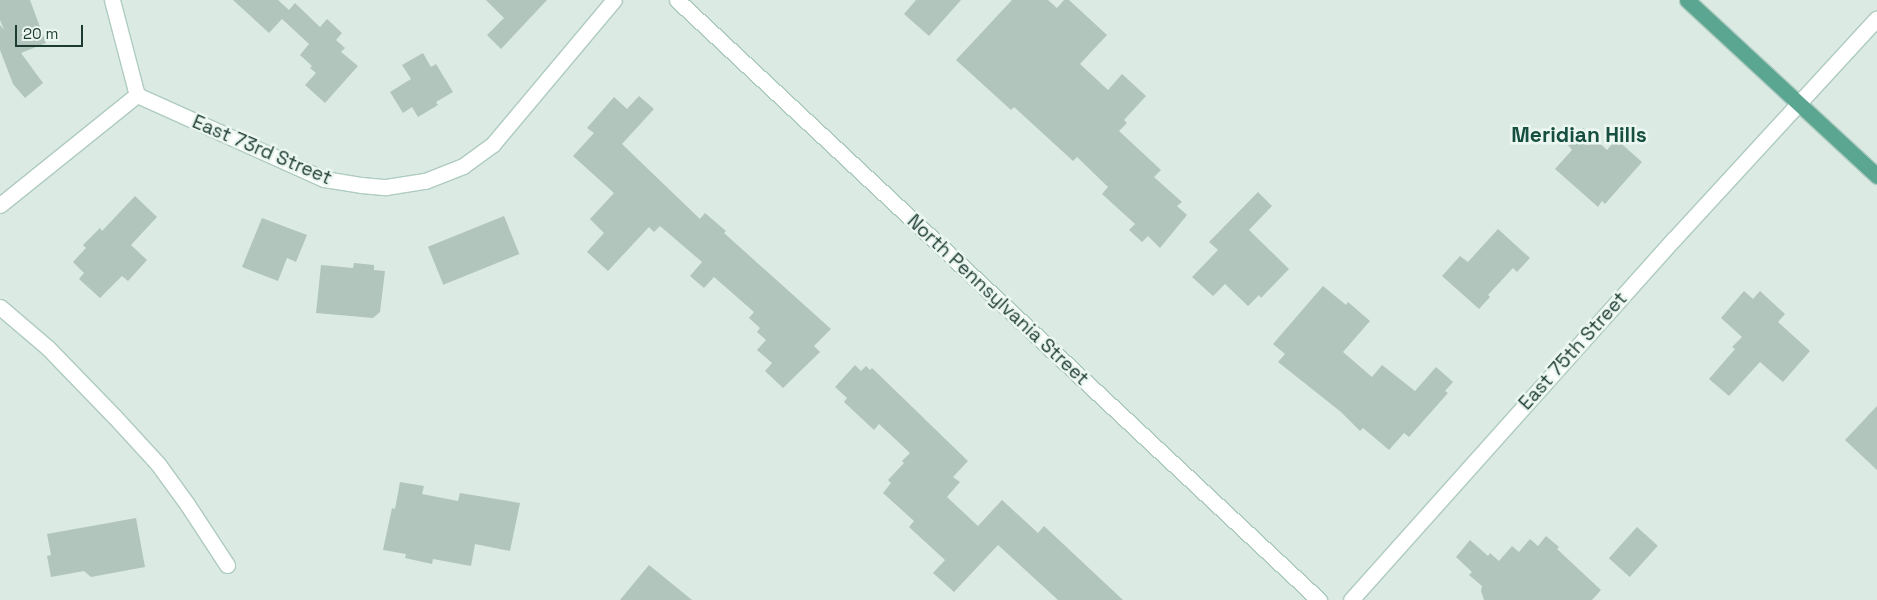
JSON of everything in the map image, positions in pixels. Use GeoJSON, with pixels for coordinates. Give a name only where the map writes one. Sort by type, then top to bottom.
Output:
{"type":"FeatureCollection","features":[{"type":"Feature","properties":{"kind":"main road"},"geometry":{"type":"LineString","coordinates":[[1687,0],[1877,176]]}},
{"type":"Feature","properties":{"kind":"street"},"geometry":{"type":"LineString","coordinates":[[0,205],[136,95],[112,0]]}},
{"type":"Feature","properties":{"kind":"street","name":"East 73rd Street"},"geometry":{"type":"LineString","coordinates":[[136,95],[324,179],[362,186],[386,187],[425,182],[463,166],[494,144],[614,0]]}},
{"type":"Feature","properties":{"kind":"street","name":"North Pennsylvania Street"},"geometry":{"type":"LineString","coordinates":[[677,0],[1319,600]]}},
{"type":"Feature","properties":{"kind":"street","name":"East 75th Street"},"geometry":{"type":"LineString","coordinates":[[1351,600],[1673,240],[1877,18]]}},
{"type":"Feature","properties":{"kind":"street"},"geometry":{"type":"LineString","coordinates":[[0,307],[48,348],[158,464],[227,565]]}},
{"type":"Feature","properties":{"kind":"building"},"geometry":{"type":"Polygon","coordinates":[[[0,0],[30,0],[46,43],[21,53],[43,83],[25,98],[13,84],[0,50],[0,25],[4,30],[0,20],[0,0]]]}},
{"type":"Feature","properties":{"kind":"building"},"geometry":{"type":"Polygon","coordinates":[[[233,0],[278,0],[289,10],[295,3],[320,27],[327,19],[342,33],[336,40],[345,48],[341,52],[358,66],[325,103],[305,85],[316,73],[310,68],[312,66],[300,55],[309,44],[282,19],[269,33],[233,0]]]}},
{"type":"Feature","properties":{"kind":"building"},"geometry":{"type":"Polygon","coordinates":[[[486,0],[547,0],[501,49],[487,35],[504,18],[486,0]]]}},
{"type":"Feature","properties":{"kind":"building"},"geometry":{"type":"Polygon","coordinates":[[[916,0],[961,0],[929,36],[904,14],[916,0]]]}},
{"type":"Feature","properties":{"kind":"building"},"geometry":{"type":"Polygon","coordinates":[[[1012,0],[1048,0],[1057,8],[1064,0],[1069,0],[1107,35],[1080,64],[1108,90],[1122,74],[1146,96],[1124,120],[1127,123],[1119,131],[1161,170],[1154,177],[1182,202],[1177,206],[1187,215],[1160,248],[1148,236],[1142,242],[1129,230],[1135,224],[1102,194],[1108,187],[1077,157],[1073,161],[1014,107],[1011,110],[956,60],[1012,0]]]}},
{"type":"Feature","properties":{"kind":"building"},"geometry":{"type":"Polygon","coordinates":[[[423,53],[431,67],[436,64],[453,92],[436,102],[438,105],[418,117],[412,107],[403,113],[390,92],[411,79],[402,65],[423,53]]]}},
{"type":"Feature","properties":{"kind":"building"},"geometry":{"type":"Polygon","coordinates":[[[639,96],[654,109],[622,144],[700,219],[705,213],[726,231],[724,233],[831,329],[814,346],[820,352],[783,388],[765,371],[772,363],[757,350],[766,340],[757,332],[760,328],[749,318],[754,312],[714,277],[704,288],[690,276],[702,262],[660,226],[654,232],[649,227],[608,271],[587,252],[604,233],[590,219],[614,193],[573,156],[594,133],[587,128],[614,97],[627,109],[639,96]]]}},
{"type":"Feature","properties":{"kind":"building"},"geometry":{"type":"Polygon","coordinates":[[[1583,128],[1607,150],[1616,139],[1642,162],[1605,204],[1602,201],[1598,207],[1555,169],[1572,150],[1568,145],[1583,128]]]}},
{"type":"Feature","properties":{"kind":"building"},"geometry":{"type":"Polygon","coordinates":[[[1258,192],[1272,206],[1249,230],[1289,269],[1261,298],[1259,295],[1248,306],[1225,284],[1213,296],[1192,277],[1218,250],[1209,242],[1258,192]]]}},
{"type":"Feature","properties":{"kind":"building"},"geometry":{"type":"Polygon","coordinates":[[[135,196],[157,217],[131,245],[147,260],[128,281],[122,276],[100,298],[79,279],[84,273],[73,262],[86,248],[83,245],[100,228],[102,231],[135,196]]]}},
{"type":"Feature","properties":{"kind":"building"},"geometry":{"type":"Polygon","coordinates":[[[504,216],[519,254],[443,285],[428,247],[504,216]]]}},
{"type":"Feature","properties":{"kind":"building"},"geometry":{"type":"Polygon","coordinates":[[[262,218],[307,235],[296,262],[287,258],[278,281],[242,267],[262,218]]]}},
{"type":"Feature","properties":{"kind":"building"},"geometry":{"type":"Polygon","coordinates":[[[1498,229],[1530,258],[1517,272],[1513,268],[1488,295],[1490,297],[1479,309],[1442,276],[1460,256],[1468,262],[1498,229]]]}},
{"type":"Feature","properties":{"kind":"building"},"geometry":{"type":"Polygon","coordinates":[[[354,263],[374,265],[374,270],[385,271],[380,312],[373,318],[316,313],[321,265],[353,268],[354,263]]]}},
{"type":"Feature","properties":{"kind":"building"},"geometry":{"type":"Polygon","coordinates":[[[1323,286],[1346,305],[1348,302],[1370,321],[1343,352],[1372,377],[1382,365],[1415,391],[1436,367],[1453,382],[1445,391],[1448,393],[1409,437],[1404,433],[1389,450],[1363,428],[1360,431],[1341,412],[1278,362],[1285,354],[1273,344],[1323,286]]]}},
{"type":"Feature","properties":{"kind":"building"},"geometry":{"type":"Polygon","coordinates":[[[1744,291],[1753,299],[1760,291],[1785,314],[1778,322],[1810,351],[1783,382],[1760,362],[1729,396],[1709,379],[1735,349],[1732,347],[1742,337],[1721,318],[1744,291]]]}},
{"type":"Feature","properties":{"kind":"building"},"geometry":{"type":"Polygon","coordinates":[[[855,365],[861,371],[866,366],[870,370],[872,368],[968,461],[953,477],[960,482],[947,497],[978,526],[1002,500],[1038,533],[1044,526],[1123,600],[1058,600],[998,545],[954,592],[933,573],[945,560],[909,527],[914,521],[883,493],[891,483],[888,480],[904,463],[902,461],[910,453],[879,424],[874,430],[844,402],[847,398],[835,387],[855,365]]]}},
{"type":"Feature","properties":{"kind":"building"},"geometry":{"type":"Polygon","coordinates":[[[1877,406],[1877,470],[1845,440],[1877,406]]]}},
{"type":"Feature","properties":{"kind":"building"},"geometry":{"type":"Polygon","coordinates":[[[400,482],[424,486],[422,494],[458,501],[460,493],[520,503],[510,551],[475,544],[471,566],[433,559],[432,564],[405,558],[406,554],[383,550],[392,508],[395,509],[400,482]]]}},
{"type":"Feature","properties":{"kind":"building"},"geometry":{"type":"Polygon","coordinates":[[[136,518],[145,567],[91,577],[84,571],[51,577],[47,556],[51,555],[47,534],[136,518]]]}},
{"type":"Feature","properties":{"kind":"building"},"geometry":{"type":"Polygon","coordinates":[[[1637,527],[1658,546],[1630,577],[1609,558],[1637,527]]]}},
{"type":"Feature","properties":{"kind":"building"},"geometry":{"type":"Polygon","coordinates":[[[1546,536],[1559,547],[1557,549],[1601,590],[1592,600],[1484,600],[1481,591],[1482,586],[1469,575],[1472,572],[1456,557],[1470,540],[1488,556],[1490,553],[1499,561],[1512,546],[1519,552],[1530,539],[1538,546],[1546,536]]]}},
{"type":"Feature","properties":{"kind":"building"},"geometry":{"type":"Polygon","coordinates":[[[649,565],[692,600],[620,600],[649,565]]]}},
{"type":"Feature","properties":{"kind":"district","name":"Meridian Hills"},"geometry":{"type":"Point","coordinates":[1579,135]}}]}
